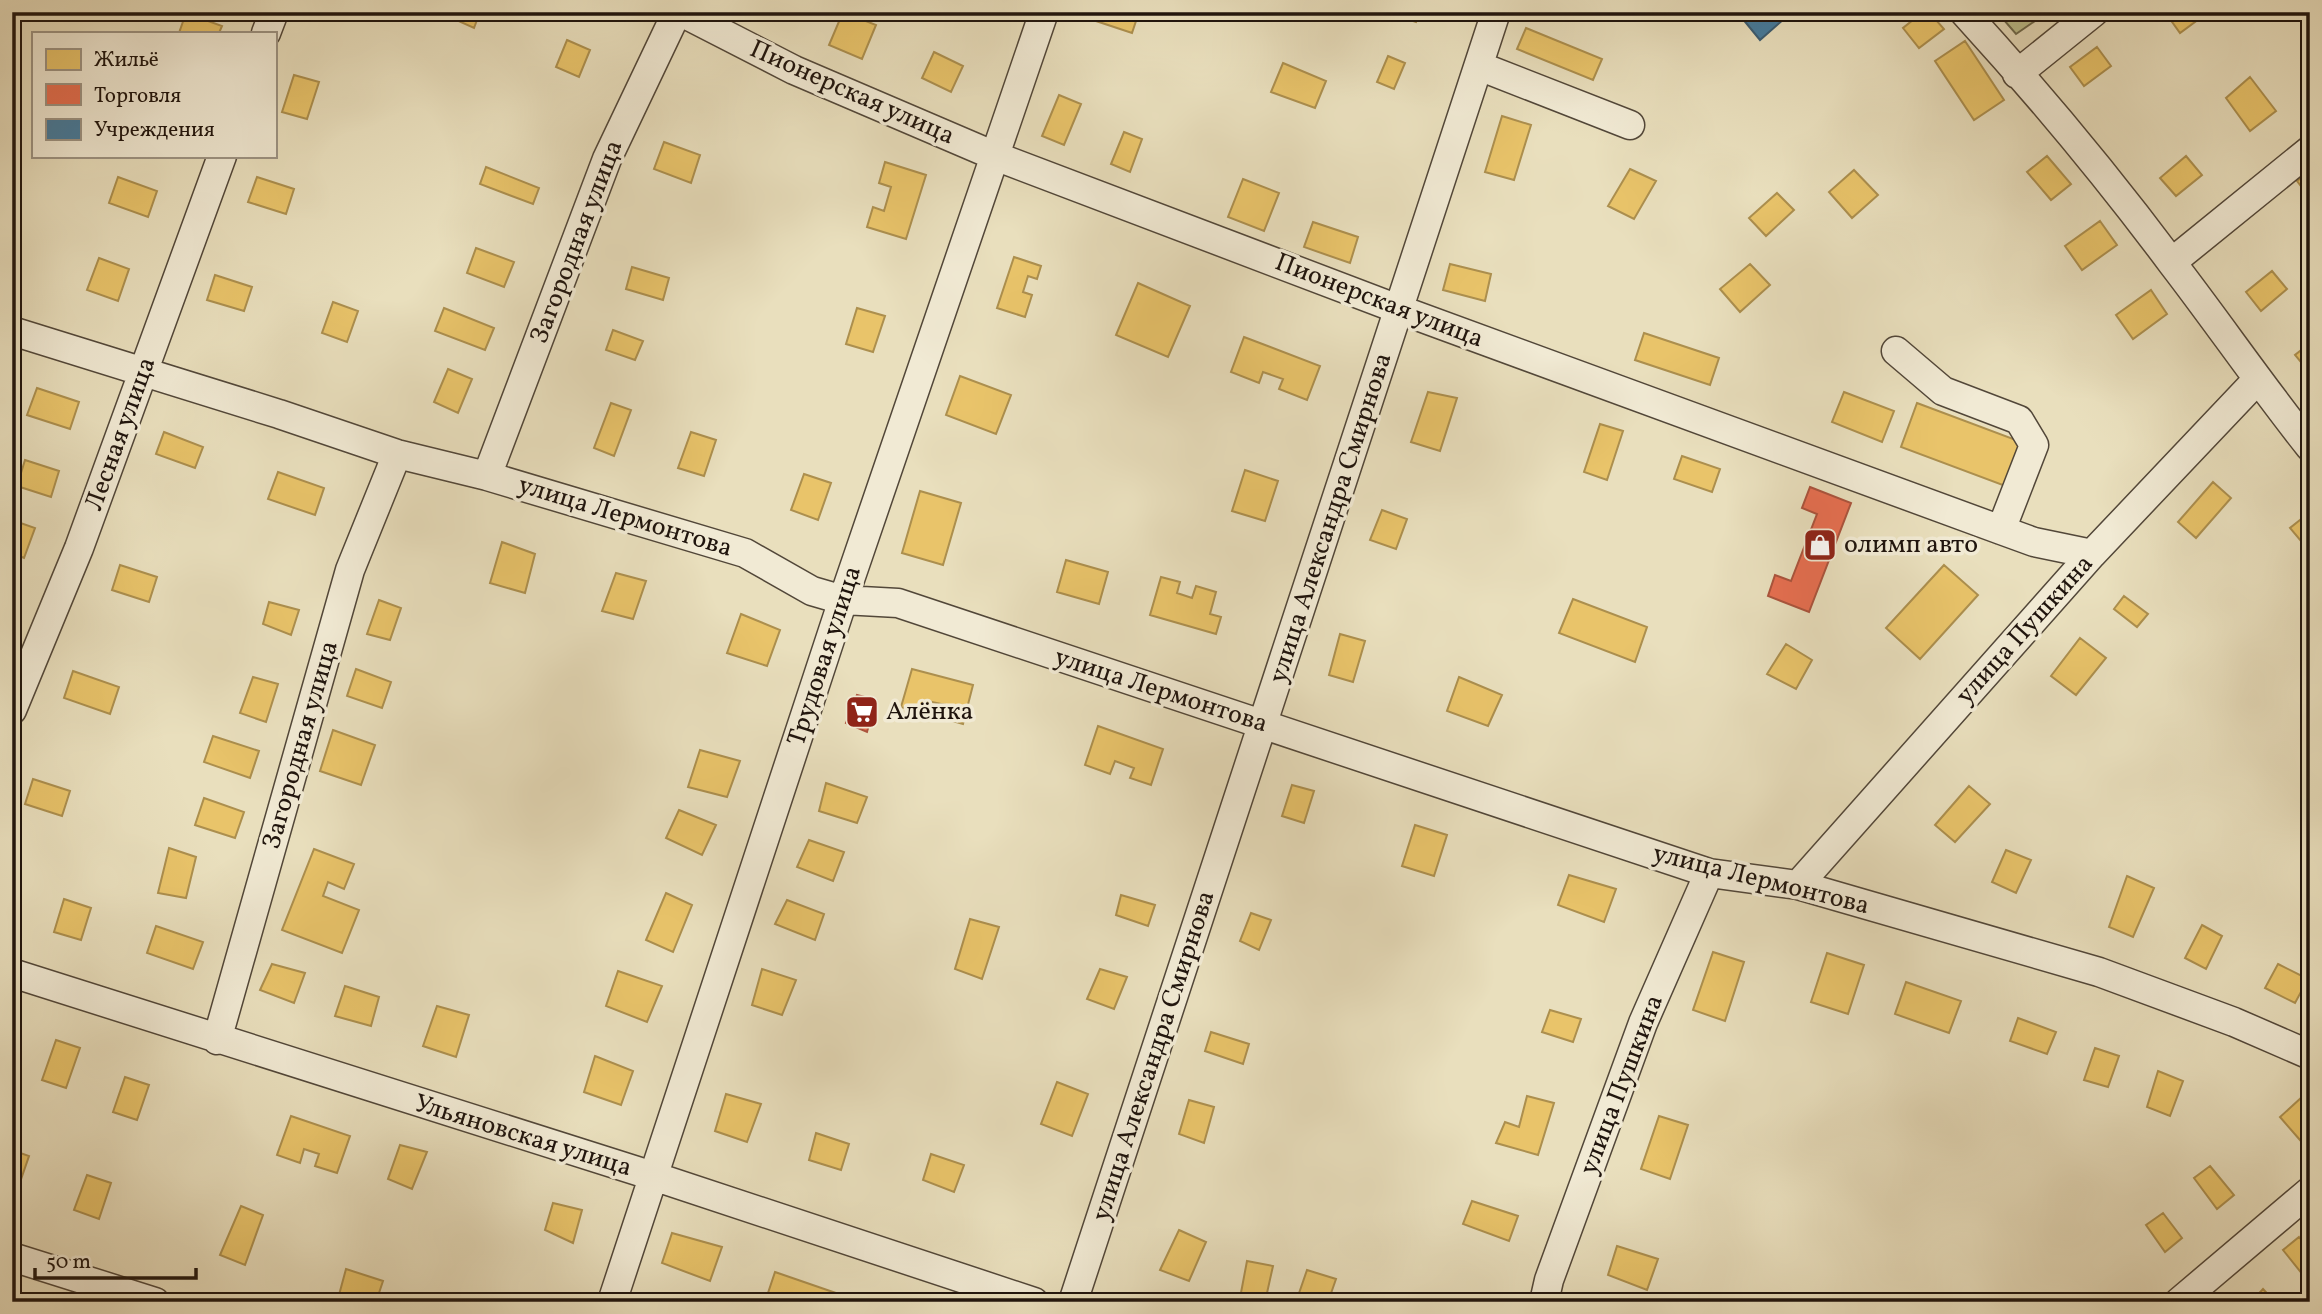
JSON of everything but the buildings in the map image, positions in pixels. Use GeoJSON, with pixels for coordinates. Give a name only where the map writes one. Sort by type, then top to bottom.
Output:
{"type":"FeatureCollection","features":[{"type":"Feature","properties":{"kind":"street"},"geometry":{"type":"LineString","coordinates":[[266,32],[274,12]]}},
{"type":"Feature","properties":{"kind":"street","name":"Пионерская улица"},"geometry":{"type":"LineString","coordinates":[[679,12],[794,70],[995,156],[1398,309],[2034,542],[2092,554]]}},
{"type":"Feature","properties":{"kind":"street","name":"Загородная улица"},"geometry":{"type":"LineString","coordinates":[[487,476],[607,159],[679,12]]}},
{"type":"Feature","properties":{"kind":"street","name":"Трудовая улица"},"geometry":{"type":"LineString","coordinates":[[612,1302],[843,600],[1044,12]]}},
{"type":"Feature","properties":{"kind":"street","name":"улица Александра Смирнова"},"geometry":{"type":"LineString","coordinates":[[1073,1302],[1496,12]]}},
{"type":"Feature","properties":{"kind":"street"},"geometry":{"type":"LineString","coordinates":[[1964,12],[2058,120],[2172,262],[2257,380],[2310,447]]}},
{"type":"Feature","properties":{"kind":"street"},"geometry":{"type":"LineString","coordinates":[[2017,74],[2094,12]]}},
{"type":"Feature","properties":{"kind":"street"},"geometry":{"type":"LineString","coordinates":[[1479,66],[1630,125]]}},
{"type":"Feature","properties":{"kind":"street"},"geometry":{"type":"LineString","coordinates":[[2172,262],[2310,150]]}},
{"type":"Feature","properties":{"kind":"street","name":"Лесная улица"},"geometry":{"type":"LineString","coordinates":[[12,709],[79,548],[221,158]]}},
{"type":"Feature","properties":{"kind":"street","name":"улица Лермонтова"},"geometry":{"type":"LineString","coordinates":[[12,331],[397,454],[487,476],[745,553],[812,590],[843,600],[898,603],[1709,873],[1798,885],[2099,972],[2234,1022],[2310,1055]]}},
{"type":"Feature","properties":{"kind":"street"},"geometry":{"type":"LineString","coordinates":[[1896,351],[1943,391],[2019,420],[2034,445],[2001,530]]}},
{"type":"Feature","properties":{"kind":"street","name":"улица Пушкина"},"geometry":{"type":"LineString","coordinates":[[1798,885],[2092,554],[2257,380]]}},
{"type":"Feature","properties":{"kind":"street","name":"Загородная улица"},"geometry":{"type":"LineString","coordinates":[[217,1040],[350,570],[397,454]]}},
{"type":"Feature","properties":{"kind":"street","name":"улица Пушкина"},"geometry":{"type":"LineString","coordinates":[[1544,1302],[1549,1280],[1643,1023],[1709,873]]}},
{"type":"Feature","properties":{"kind":"street","name":"Ульяновская улица"},"geometry":{"type":"LineString","coordinates":[[12,973],[653,1176],[1034,1302]]}},
{"type":"Feature","properties":{"kind":"street"},"geometry":{"type":"LineString","coordinates":[[2179,1302],[2310,1191]]}},
{"type":"Feature","properties":{"kind":"street"},"geometry":{"type":"LineString","coordinates":[[12,1257],[155,1302]]}},
{"type":"Feature","properties":{"kind":"green space"},"geometry":{"type":"Polygon","coordinates":[[[1997,12],[2048,12],[2016,34],[1997,12]]]}},
{"type":"Feature","properties":{"kind":"place","name":"олимп авто"},"geometry":{"type":"Point","coordinates":[1820,545]}},
{"type":"Feature","properties":{"kind":"place","name":"Алёнка"},"geometry":{"type":"Point","coordinates":[862,712]}}]}
